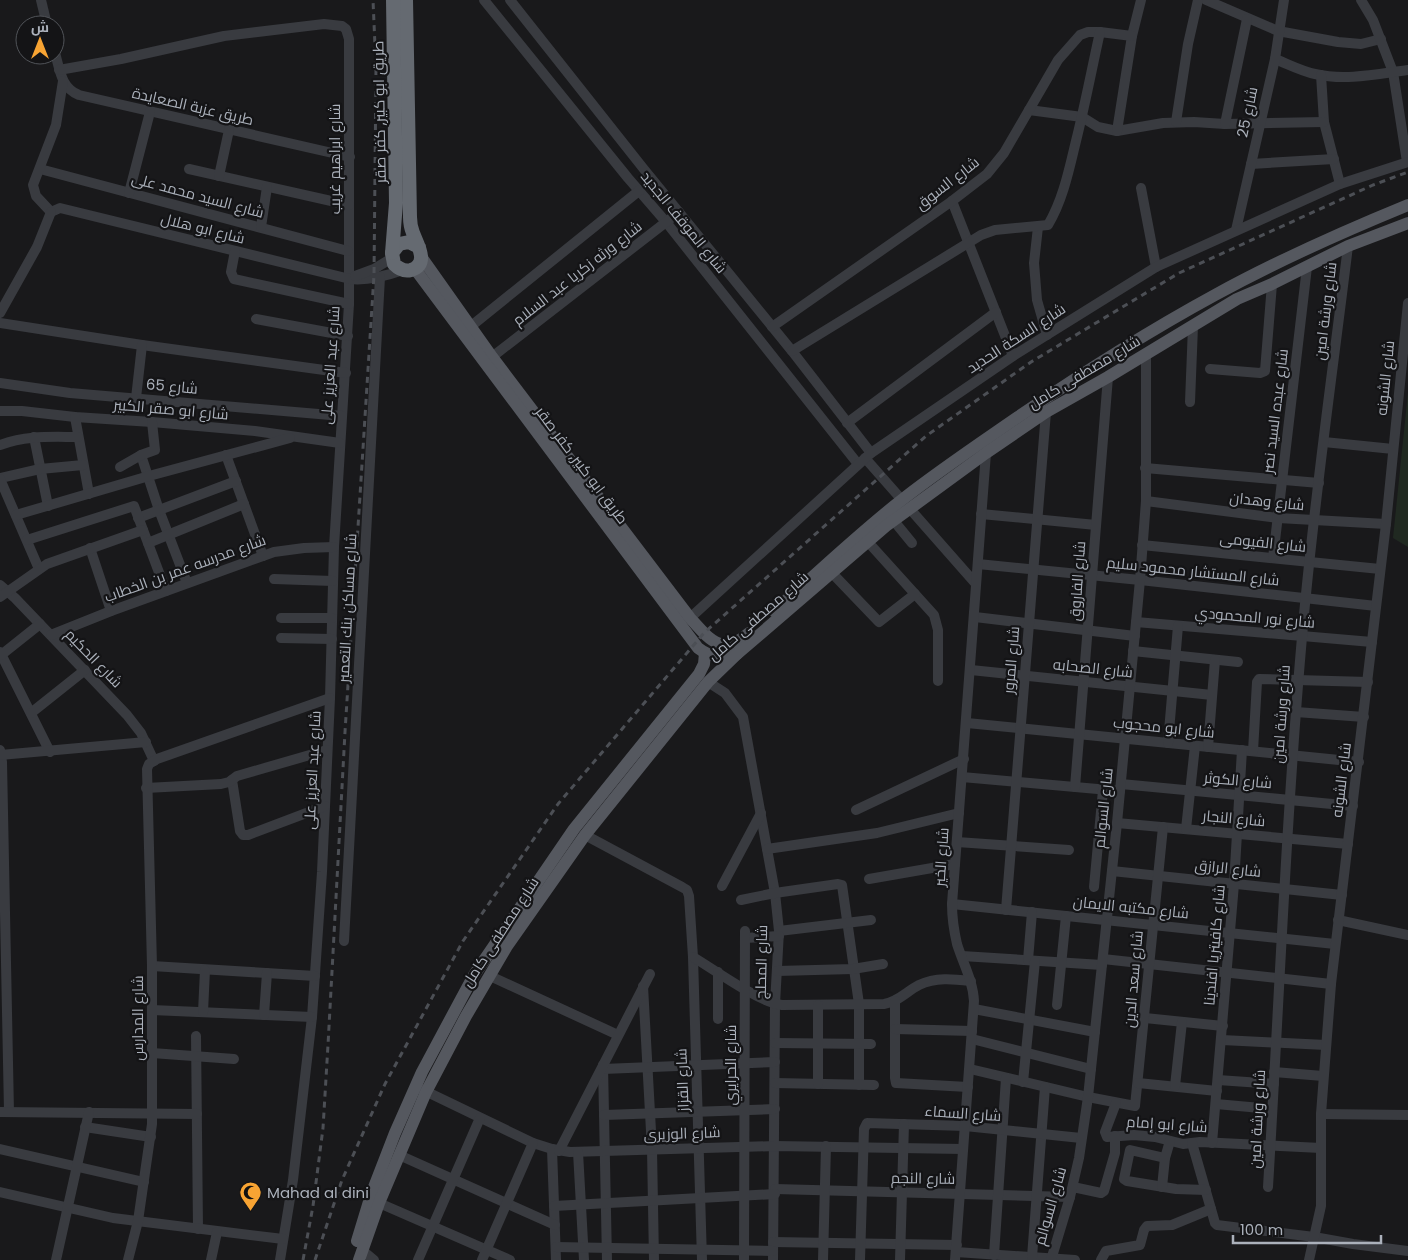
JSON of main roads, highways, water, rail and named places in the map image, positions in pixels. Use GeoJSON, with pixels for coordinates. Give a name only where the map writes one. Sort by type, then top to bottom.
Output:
{"type":"FeatureCollection","features":[{"type":"Feature","properties":{"kind":"highway","name":"طريق ابو كبير, كفر صقر"},"geometry":{"type":"LineString","coordinates":[[392,256],[396,203],[393,0]]}},
{"type":"Feature","properties":{"kind":"highway","name":"طريق ابو كبير, كفر صقر"},"geometry":{"type":"LineString","coordinates":[[406,0],[410,217],[415,261]]}},
{"type":"Feature","properties":{"kind":"highway"},"geometry":{"type":"LineString","coordinates":[[404,242],[409,242],[415,261],[394,264],[392,256],[395,248],[404,242]]}},
{"type":"Feature","properties":{"kind":"main road","name":"شارع مصطفى كامل"},"geometry":{"type":"LineString","coordinates":[[351,1260],[371,1195],[395,1133],[507,946],[585,835],[708,682],[738,648],[906,505],[932,478],[1048,397],[1215,295],[1286,258],[1349,229],[1408,206]]}},
{"type":"Feature","properties":{"kind":"main road","name":"شارع مصطفى كامل"},"geometry":{"type":"LineString","coordinates":[[738,648],[894,521],[906,505],[1046,412],[1237,299],[1272,284],[1348,246],[1408,223]]}},
{"type":"Feature","properties":{"kind":"main road","name":"طريق ابو كبير, كفر صقر"},"geometry":{"type":"LineString","coordinates":[[415,261],[470,326],[639,553],[690,618],[710,640],[738,648]]}},
{"type":"Feature","properties":{"kind":"main road","name":"طريق ابو كبير, كفر صقر"},"geometry":{"type":"LineString","coordinates":[[415,261],[694,643],[705,653]]}},
{"type":"Feature","properties":{"kind":"main road"},"geometry":{"type":"LineString","coordinates":[[1215,295],[1222,308]]}},
{"type":"Feature","properties":{"kind":"main road"},"geometry":{"type":"LineString","coordinates":[[705,653],[720,657],[738,648]]}},
{"type":"Feature","properties":{"kind":"main road","name":"شارع مصطفى كامل"},"geometry":{"type":"LineString","coordinates":[[361,1255],[421,1089],[474,975],[574,829],[699,674],[704,664],[705,653]]}},
{"type":"Feature","properties":{"kind":"railway"},"geometry":{"type":"LineString","coordinates":[[303,1260],[313,1206],[323,1128],[345,732],[374,275],[376,69],[373,0]]}},
{"type":"Feature","properties":{"kind":"railway"},"geometry":{"type":"LineString","coordinates":[[315,1260],[342,1180],[385,1084],[463,941],[558,804],[704,633],[926,436],[1031,362],[1179,273],[1373,185],[1408,172]]}},
{"type":"Feature","properties":{"kind":"place","name":"Mahad al dini"},"geometry":{"type":"Point","coordinates":[251,1211]}}]}
